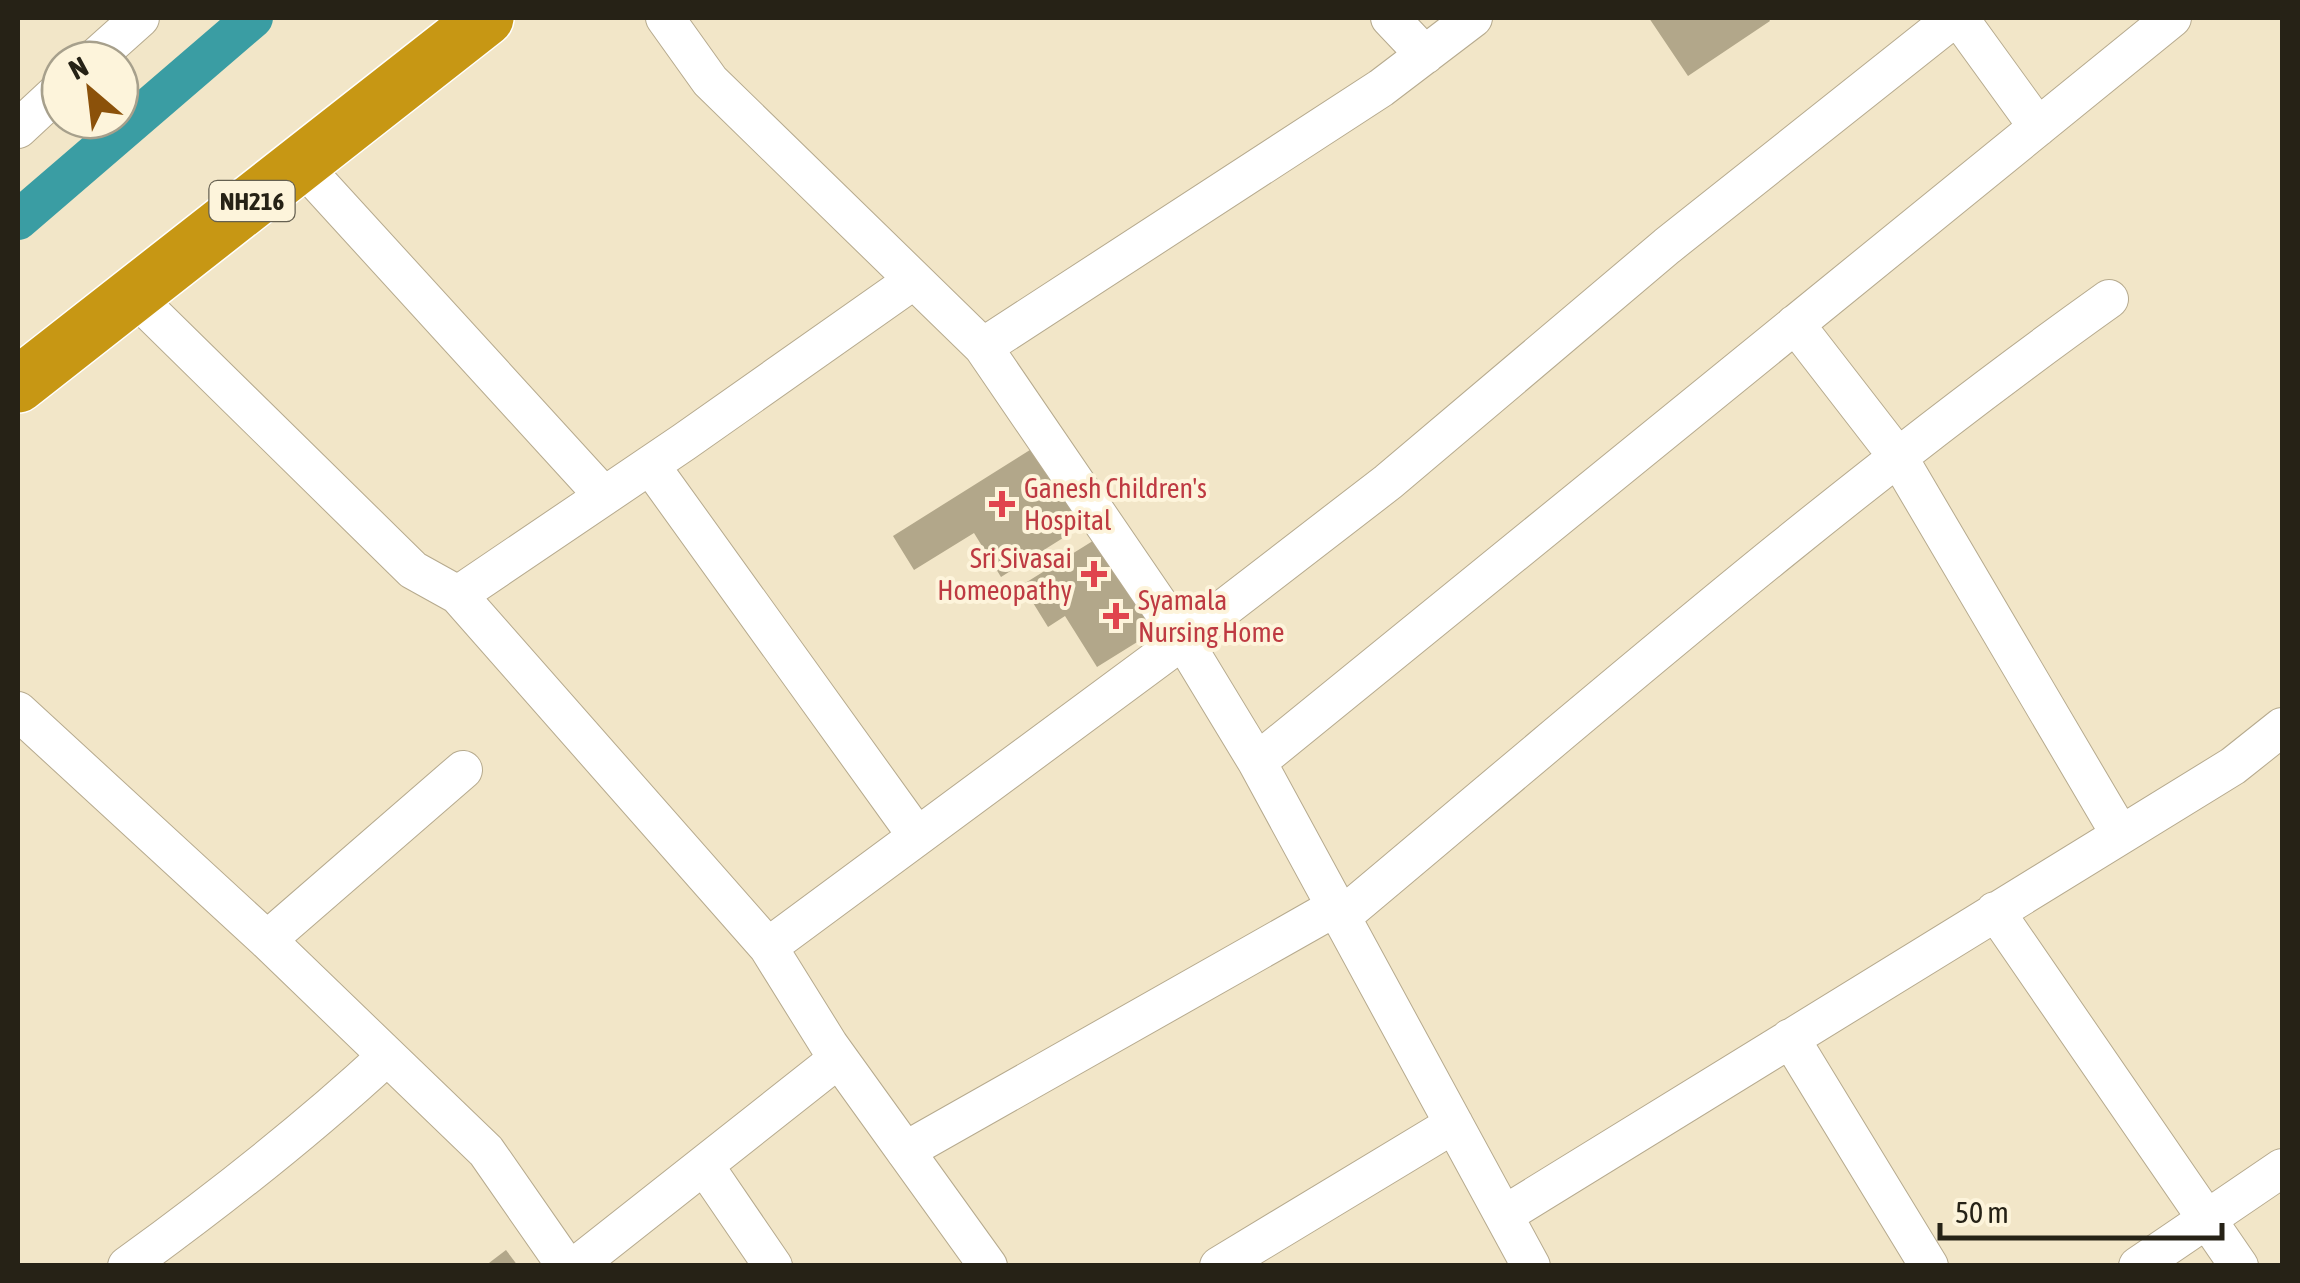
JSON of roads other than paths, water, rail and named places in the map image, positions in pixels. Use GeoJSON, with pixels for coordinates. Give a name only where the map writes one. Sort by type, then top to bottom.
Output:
{"type":"FeatureCollection","features":[{"type":"Feature","properties":{"kind":"highway","name":"NH216"},"geometry":{"type":"LineString","coordinates":[[18,385],[486,18]]}},
{"type":"Feature","properties":{"kind":"street"},"geometry":{"type":"LineString","coordinates":[[115,40],[140,18]]}},
{"type":"Feature","properties":{"kind":"street"},"geometry":{"type":"LineString","coordinates":[[665,18],[710,81],[983,347],[1183,640],[1257,762],[1531,1266]]}},
{"type":"Feature","properties":{"kind":"street"},"geometry":{"type":"LineString","coordinates":[[1390,18],[1424,55]]}},
{"type":"Feature","properties":{"kind":"street"},"geometry":{"type":"LineString","coordinates":[[983,347],[1381,88],[1473,18]]}},
{"type":"Feature","properties":{"kind":"street"},"geometry":{"type":"LineString","coordinates":[[768,947],[1183,640],[1388,482],[1668,246],[1956,18],[2038,127]]}},
{"type":"Feature","properties":{"kind":"street"},"geometry":{"type":"LineString","coordinates":[[1257,762],[2172,18]]}},
{"type":"Feature","properties":{"kind":"street"},"geometry":{"type":"LineString","coordinates":[[18,129],[40,109]]}},
{"type":"Feature","properties":{"kind":"street"},"geometry":{"type":"LineString","coordinates":[[300,163],[604,496]]}},
{"type":"Feature","properties":{"kind":"street"},"geometry":{"type":"LineString","coordinates":[[458,595],[914,280]]}},
{"type":"Feature","properties":{"kind":"street"},"geometry":{"type":"LineString","coordinates":[[133,295],[414,570],[458,595],[768,947],[838,1058],[988,1266]]}},
{"type":"Feature","properties":{"kind":"street"},"geometry":{"type":"LineString","coordinates":[[905,1151],[1337,913],[1982,390],[2109,299]]}},
{"type":"Feature","properties":{"kind":"street"},"geometry":{"type":"LineString","coordinates":[[1795,324],[1898,457],[2120,834]]}},
{"type":"Feature","properties":{"kind":"street"},"geometry":{"type":"LineString","coordinates":[[650,465],[918,836]]}},
{"type":"Feature","properties":{"kind":"street"},"geometry":{"type":"LineString","coordinates":[[18,711],[267,940],[486,1151],[566,1266]]}},
{"type":"Feature","properties":{"kind":"street"},"geometry":{"type":"LineString","coordinates":[[1504,1215],[2233,766],[2282,727]]}},
{"type":"Feature","properties":{"kind":"street"},"geometry":{"type":"LineString","coordinates":[[267,940],[463,770]]}},
{"type":"Feature","properties":{"kind":"street"},"geometry":{"type":"LineString","coordinates":[[1995,911],[2239,1266]]}},
{"type":"Feature","properties":{"kind":"street"},"geometry":{"type":"LineString","coordinates":[[1790,1038],[1929,1266]]}},
{"type":"Feature","properties":{"kind":"street"},"geometry":{"type":"LineString","coordinates":[[128,1266],[301,1134],[386,1056]]}},
{"type":"Feature","properties":{"kind":"street"},"geometry":{"type":"LineString","coordinates":[[576,1266],[838,1058]]}},
{"type":"Feature","properties":{"kind":"street"},"geometry":{"type":"LineString","coordinates":[[1219,1266],[1454,1124]]}},
{"type":"Feature","properties":{"kind":"street"},"geometry":{"type":"LineString","coordinates":[[704,1165],[774,1266]]}},
{"type":"Feature","properties":{"kind":"street"},"geometry":{"type":"LineString","coordinates":[[2138,1266],[2282,1168]]}},
{"type":"Feature","properties":{"kind":"waterway"},"geometry":{"type":"LineString","coordinates":[[18,220],[253,18]]}},
{"type":"Feature","properties":{"kind":"place","name":"Ganesh Children's Hospital"},"geometry":{"type":"Point","coordinates":[1002,504]}},
{"type":"Feature","properties":{"kind":"place","name":"Sri Sivasai Homeopathy"},"geometry":{"type":"Point","coordinates":[1094,574]}},
{"type":"Feature","properties":{"kind":"place","name":"Syamala Nursing Home"},"geometry":{"type":"Point","coordinates":[1116,616]}}]}
